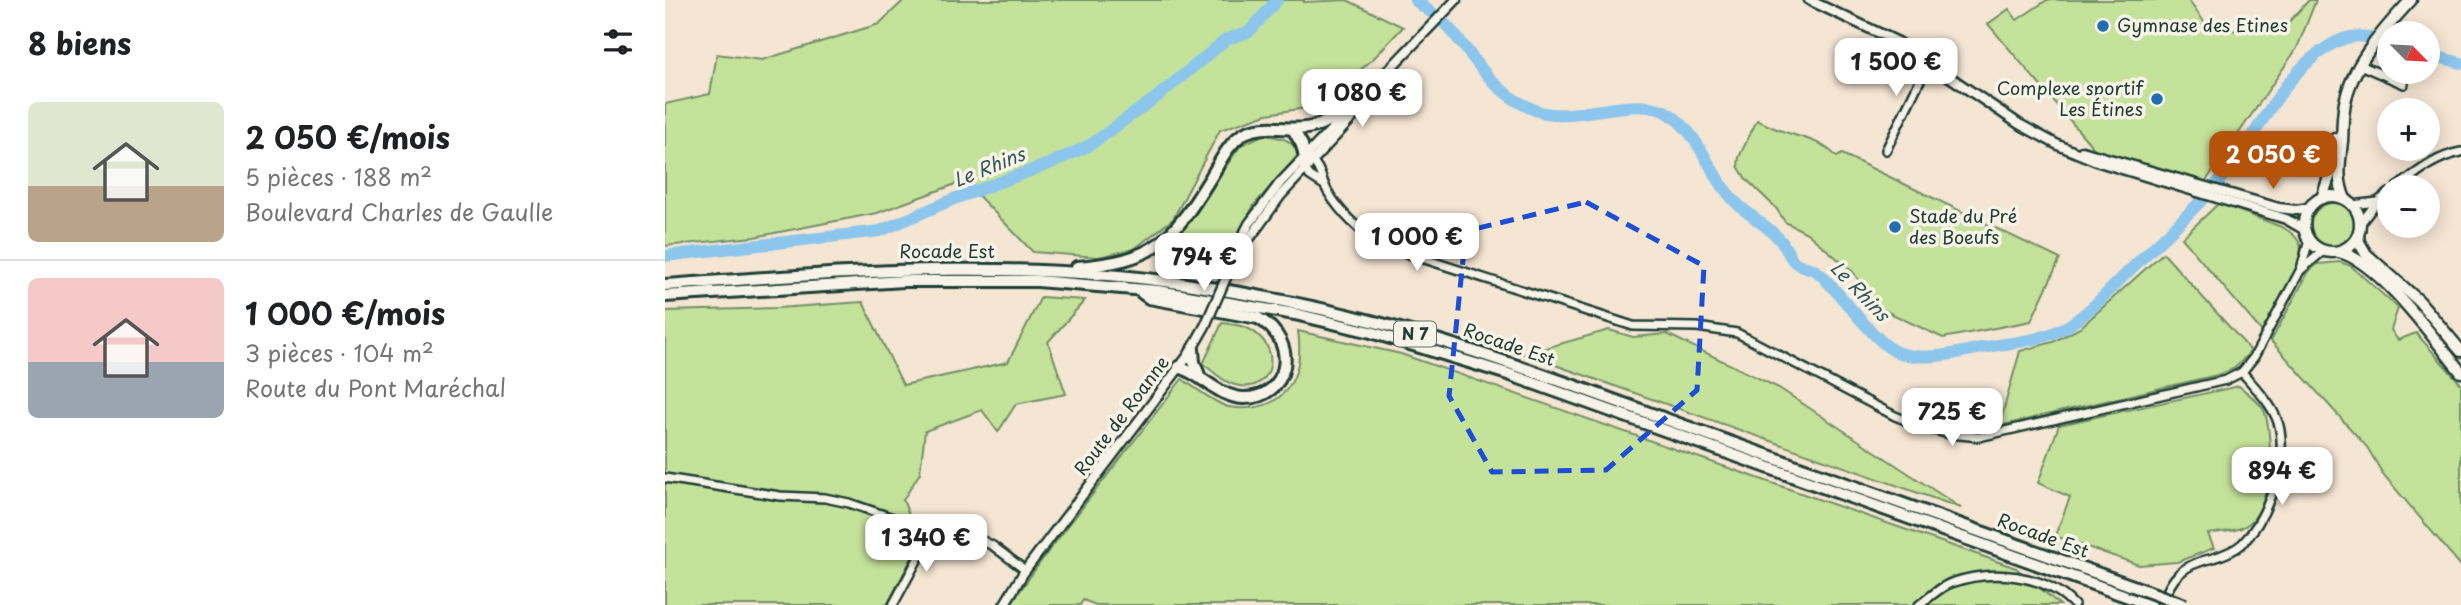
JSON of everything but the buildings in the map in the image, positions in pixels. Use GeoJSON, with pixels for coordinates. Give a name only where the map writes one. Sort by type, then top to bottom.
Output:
{"type":"FeatureCollection","features":[{"type":"Feature","properties":{"kind":"highway"},"geometry":{"type":"LineString","coordinates":[[1068,272],[1076,267],[1126,261],[1153,248],[1185,217],[1234,142],[1246,133],[1258,129],[1293,129],[1320,125],[1359,100]]}},
{"type":"Feature","properties":{"kind":"highway"},"geometry":{"type":"LineString","coordinates":[[1293,129],[1298,135],[1306,163]]}},
{"type":"Feature","properties":{"kind":"highway","name":"Rocade Est"},"geometry":{"type":"LineString","coordinates":[[665,285],[904,270],[971,268],[1068,272],[1209,287],[1362,319],[1527,369],[2128,590],[2151,605]]}},
{"type":"Feature","properties":{"kind":"highway","name":"Rocade Est"},"geometry":{"type":"LineString","coordinates":[[665,296],[904,281],[1037,281],[1133,289],[1295,314],[1440,352],[1509,374],[2128,590],[2185,605]]}},
{"type":"Feature","properties":{"kind":"highway"},"geometry":{"type":"LineString","coordinates":[[1133,289],[1149,298],[1258,318],[1274,330],[1286,355],[1282,373],[1271,388],[1262,394],[1243,398],[1233,396],[1199,375],[1179,367]]}},
{"type":"Feature","properties":{"kind":"highway"},"geometry":{"type":"LineString","coordinates":[[1193,348],[1199,375]]}},
{"type":"Feature","properties":{"kind":"main road"},"geometry":{"type":"LineString","coordinates":[[2411,0],[2366,55],[2346,96],[2338,173],[2349,202],[2358,214],[2359,242],[2366,254],[2419,301],[2461,351]]}},
{"type":"Feature","properties":{"kind":"main road"},"geometry":{"type":"LineString","coordinates":[[2322,198],[2341,125]]}},
{"type":"Feature","properties":{"kind":"main road"},"geometry":{"type":"LineString","coordinates":[[2349,202],[2333,196],[2322,198],[2309,208],[2305,219],[2307,235],[2323,251],[2347,248],[2358,235]]}},
{"type":"Feature","properties":{"kind":"main road"},"geometry":{"type":"LineString","coordinates":[[2339,251],[2361,260],[2381,279],[2461,372]]}},
{"type":"Feature","properties":{"kind":"street"},"geometry":{"type":"LineString","coordinates":[[1306,163],[1359,100],[1384,78],[1456,0]]}},
{"type":"Feature","properties":{"kind":"street"},"geometry":{"type":"LineString","coordinates":[[1306,163],[1347,218],[1381,245],[1633,326],[1697,327],[1737,333],[1895,416],[1924,428],[1950,434],[1979,437],[2009,431],[2226,380],[2242,372],[2254,357],[2301,270],[2307,235],[2286,219],[2234,199],[2092,159],[2029,130],[1898,42],[1809,0]]}},
{"type":"Feature","properties":{"kind":"street"},"geometry":{"type":"LineString","coordinates":[[1887,150],[1931,62]]}},
{"type":"Feature","properties":{"kind":"street"},"geometry":{"type":"LineString","coordinates":[[2360,65],[2377,72]]}},
{"type":"Feature","properties":{"kind":"street"},"geometry":{"type":"LineString","coordinates":[[1306,163],[1377,91],[1384,78]]}},
{"type":"Feature","properties":{"kind":"street"},"geometry":{"type":"LineString","coordinates":[[2414,175],[2430,163],[2461,152]]}},
{"type":"Feature","properties":{"kind":"street"},"geometry":{"type":"LineString","coordinates":[[1306,163],[1319,168],[1324,185]]}},
{"type":"Feature","properties":{"kind":"street","name":"Route de Roanne"},"geometry":{"type":"LineString","coordinates":[[1004,605],[1025,570],[1193,348],[1234,260],[1306,163]]}},
{"type":"Feature","properties":{"kind":"street"},"geometry":{"type":"LineString","coordinates":[[2234,199],[2290,210],[2309,208]]}},
{"type":"Feature","properties":{"kind":"street"},"geometry":{"type":"LineString","coordinates":[[2349,202],[2377,202]]}},
{"type":"Feature","properties":{"kind":"street"},"geometry":{"type":"LineString","coordinates":[[2360,224],[2377,202]]}},
{"type":"Feature","properties":{"kind":"street"},"geometry":{"type":"LineString","coordinates":[[2301,270],[2323,251]]}},
{"type":"Feature","properties":{"kind":"street"},"geometry":{"type":"LineString","coordinates":[[2161,605],[2167,588],[2179,572],[2241,545],[2263,516],[2272,494],[2279,458],[2280,429],[2270,406],[2242,372]]}},
{"type":"Feature","properties":{"kind":"street"},"geometry":{"type":"LineString","coordinates":[[665,478],[780,496],[825,498],[849,503],[919,527],[944,529],[973,536],[993,546],[1025,570]]}},
{"type":"Feature","properties":{"kind":"street"},"geometry":{"type":"LineString","coordinates":[[893,605],[934,529]]}},
{"type":"Feature","properties":{"kind":"street"},"geometry":{"type":"LineString","coordinates":[[1919,605],[1949,584],[1988,575],[2027,578],[2059,592],[2074,605]]}},
{"type":"Feature","properties":{"kind":"highlighted area"},"geometry":{"type":"Polygon","coordinates":[[[1586,202],[1704,266],[1697,390],[1606,470],[1492,472],[1449,396],[1466,231],[1586,202]]]}},
{"type":"Feature","properties":{"kind":"green space"},"geometry":{"type":"Polygon","coordinates":[[[904,0],[1347,0],[1403,27],[1374,58],[1319,106],[1267,114],[1220,130],[1173,219],[1134,249],[1098,257],[1033,252],[964,181],[877,213],[754,237],[665,246],[665,104],[710,94],[717,54],[762,60],[879,24],[904,0]]]}},
{"type":"Feature","properties":{"kind":"green space","name":"Complexe sportif Les Étines"},"geometry":{"type":"Polygon","coordinates":[[[2047,0],[2188,0],[2211,31],[2245,30],[2247,25],[2287,24],[2309,0],[2316,0],[2297,48],[2206,181],[2096,151],[1988,24],[2009,9],[2017,20],[2047,0]]]}},
{"type":"Feature","properties":{"kind":"green space","name":"Stade du Pré des Boeufs"},"geometry":{"type":"Polygon","coordinates":[[[1757,120],[1815,142],[1837,157],[1842,154],[2060,259],[2031,321],[1943,338],[1877,307],[1853,272],[1807,233],[1785,222],[1776,208],[1746,179],[1738,166],[1739,157],[1757,120]]]}},
{"type":"Feature","properties":{"kind":"green space"},"geometry":{"type":"Polygon","coordinates":[[[1263,135],[1289,142],[1298,155],[1254,205],[1231,247],[1210,271],[1178,268],[1177,237],[1241,145],[1263,135]]]}},
{"type":"Feature","properties":{"kind":"green space"},"geometry":{"type":"Polygon","coordinates":[[[2219,203],[2284,228],[2300,244],[2298,263],[2293,275],[2262,332],[2182,238],[2219,203]]]}},
{"type":"Feature","properties":{"kind":"green space"},"geometry":{"type":"Polygon","coordinates":[[[2333,203],[2349,209],[2355,225],[2349,241],[2333,247],[2317,241],[2311,225],[2317,209],[2333,203]]]}},
{"type":"Feature","properties":{"kind":"green space"},"geometry":{"type":"Polygon","coordinates":[[[2163,253],[2251,351],[2235,368],[2217,375],[1999,426],[2020,351],[2053,342],[2080,328],[2163,253]]]}},
{"type":"Feature","properties":{"kind":"green space"},"geometry":{"type":"Polygon","coordinates":[[[2340,262],[2351,266],[2398,308],[2391,330],[2398,340],[2416,333],[2461,384],[2461,566],[2383,474],[2367,447],[2271,341],[2309,271],[2318,264],[2340,262]]]}},
{"type":"Feature","properties":{"kind":"green space"},"geometry":{"type":"Polygon","coordinates":[[[1041,297],[1085,300],[1048,342],[1066,394],[1016,404],[998,432],[982,410],[925,431],[920,473],[903,500],[920,542],[887,605],[665,605],[665,311],[863,302],[903,385],[1008,362],[1041,297]]]}},
{"type":"Feature","properties":{"kind":"green space"},"geometry":{"type":"Polygon","coordinates":[[[1222,323],[1249,329],[1267,346],[1270,366],[1261,382],[1252,386],[1235,385],[1203,364],[1222,323]]]}},
{"type":"Feature","properties":{"kind":"green space"},"geometry":{"type":"Polygon","coordinates":[[[1609,330],[1633,337],[1667,334],[1779,388],[1961,508],[1524,354],[1609,330]]]}},
{"type":"Feature","properties":{"kind":"green space"},"geometry":{"type":"Polygon","coordinates":[[[1298,331],[1401,354],[2016,568],[2060,605],[1096,605],[1083,600],[1080,605],[1010,605],[1182,379],[1224,406],[1247,408],[1263,405],[1276,399],[1293,379],[1298,365],[1298,331]]]}},
{"type":"Feature","properties":{"kind":"green space"},"geometry":{"type":"Polygon","coordinates":[[[2239,386],[2263,409],[2270,441],[2265,494],[2252,521],[2241,528],[2208,534],[2214,548],[2177,562],[2139,565],[2055,536],[2070,497],[2038,483],[2059,425],[2239,386]]]}},
{"type":"Feature","properties":{"kind":"waterway","name":"Le Rhins"},"geometry":{"type":"LineString","coordinates":[[665,256],[880,231],[954,199],[1049,164],[1090,145],[1158,96],[1227,39],[1249,32],[1277,0]]}},
{"type":"Feature","properties":{"kind":"waterway","name":"Le Rhins"},"geometry":{"type":"LineString","coordinates":[[1415,0],[1449,28],[1507,95],[1535,110],[1568,114],[1641,106],[1671,115],[1689,133],[1730,196],[1782,242],[1794,261],[1819,273],[1869,330],[1890,349],[1921,357],[2037,338],[2057,332],[2075,321],[2101,299],[2217,184],[2290,80],[2302,68],[2315,56],[2344,38],[2377,39]]}},
{"type":"Feature","properties":{"kind":"waterway","name":"Le Rhins"},"geometry":{"type":"LineString","coordinates":[[2440,57],[2461,63]]}},
{"type":"Feature","properties":{"kind":"place","name":"Gymnase des Etines"},"geometry":{"type":"Point","coordinates":[2103,26]}},
{"type":"Feature","properties":{"kind":"place","name":"Complexe sportif Les Étines"},"geometry":{"type":"Point","coordinates":[2157,99]}},
{"type":"Feature","properties":{"kind":"place","name":"Stade du Pré des Boeufs"},"geometry":{"type":"Point","coordinates":[1895,227]}}]}
